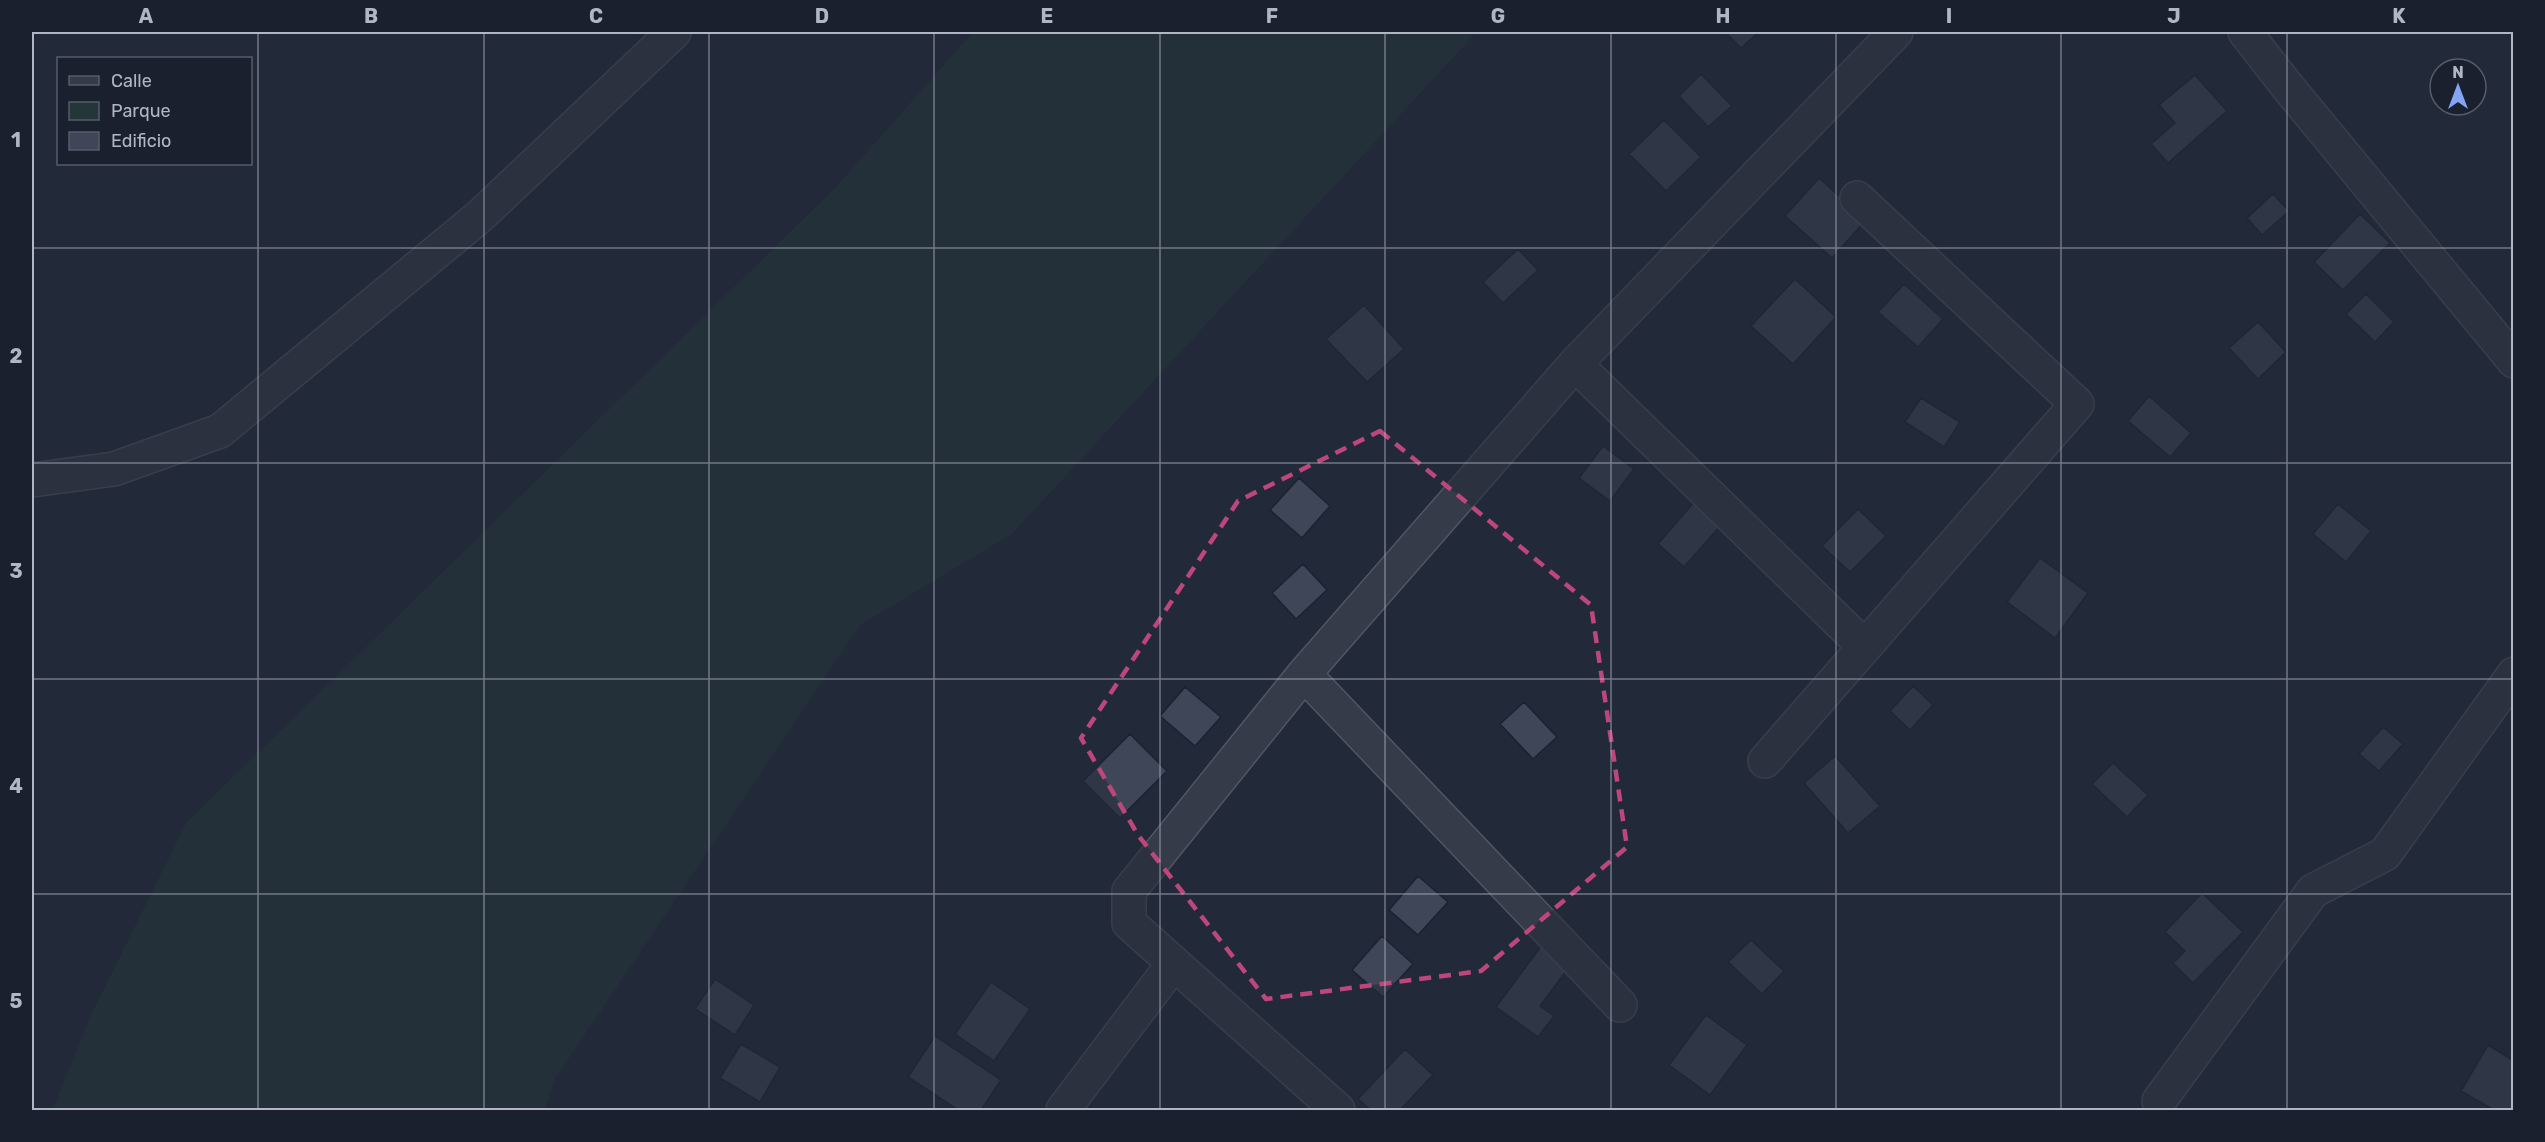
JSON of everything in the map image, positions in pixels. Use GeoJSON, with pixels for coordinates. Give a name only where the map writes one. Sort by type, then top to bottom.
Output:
{"type":"FeatureCollection","features":[{"type":"Feature","properties":{"kind":"street"},"geometry":{"type":"LineString","coordinates":[[32,480],[114,469],[219,431],[480,216],[674,32]]}},
{"type":"Feature","properties":{"kind":"street"},"geometry":{"type":"LineString","coordinates":[[1338,1110],[1129,923],[1129,891],[1304,674],[1575,364],[1896,32]]}},
{"type":"Feature","properties":{"kind":"street"},"geometry":{"type":"LineString","coordinates":[[2245,32],[2514,361]]}},
{"type":"Feature","properties":{"kind":"street"},"geometry":{"type":"LineString","coordinates":[[1765,762],[2077,404],[1857,198]]}},
{"type":"Feature","properties":{"kind":"street"},"geometry":{"type":"LineString","coordinates":[[1575,364],[1865,647]]}},
{"type":"Feature","properties":{"kind":"street"},"geometry":{"type":"LineString","coordinates":[[1304,674],[1620,1005]]}},
{"type":"Feature","properties":{"kind":"street"},"geometry":{"type":"LineString","coordinates":[[2159,1101],[2313,891],[2385,854],[2514,674]]}},
{"type":"Feature","properties":{"kind":"street"},"geometry":{"type":"LineString","coordinates":[[1063,1110],[1174,963]]}},
{"type":"Feature","properties":{"kind":"highlighted area"},"geometry":{"type":"Polygon","coordinates":[[[1380,431],[1591,605],[1627,847],[1481,971],[1266,999],[1138,835],[1081,738],[1238,501],[1380,431]]]}},
{"type":"Feature","properties":{"kind":"green space"},"geometry":{"type":"Polygon","coordinates":[[[973,32],[1477,32],[1012,534],[860,625],[555,1079],[545,1110],[53,1110],[90,1017],[186,823],[833,190],[973,32]]]}},
{"type":"Feature","properties":{"kind":"building"},"geometry":{"type":"Polygon","coordinates":[[[1725,32],[1759,32],[1741,48],[1725,32]]]}},
{"type":"Feature","properties":{"kind":"building"},"geometry":{"type":"Polygon","coordinates":[[[1701,74],[1732,106],[1708,127],[1679,96],[1701,74]]]}},
{"type":"Feature","properties":{"kind":"building"},"geometry":{"type":"Polygon","coordinates":[[[2195,75],[2227,111],[2168,163],[2151,144],[2175,123],[2159,105],[2195,75]]]}},
{"type":"Feature","properties":{"kind":"building"},"geometry":{"type":"Polygon","coordinates":[[[1664,120],[1701,157],[1666,191],[1629,154],[1664,120]]]}},
{"type":"Feature","properties":{"kind":"building"},"geometry":{"type":"Polygon","coordinates":[[[1819,178],[1866,220],[1832,258],[1785,216],[1819,178]]]}},
{"type":"Feature","properties":{"kind":"building"},"geometry":{"type":"Polygon","coordinates":[[[2273,194],[2289,211],[2262,235],[2247,218],[2273,194]]]}},
{"type":"Feature","properties":{"kind":"building"},"geometry":{"type":"Polygon","coordinates":[[[2360,214],[2390,243],[2343,290],[2314,262],[2360,214]]]}},
{"type":"Feature","properties":{"kind":"building"},"geometry":{"type":"Polygon","coordinates":[[[1518,249],[1538,270],[1503,303],[1483,282],[1518,249]]]}},
{"type":"Feature","properties":{"kind":"building"},"geometry":{"type":"Polygon","coordinates":[[[1795,279],[1836,317],[1793,364],[1751,326],[1795,279]]]}},
{"type":"Feature","properties":{"kind":"building"},"geometry":{"type":"Polygon","coordinates":[[[1904,284],[1943,319],[1918,347],[1878,312],[1904,284]]]}},
{"type":"Feature","properties":{"kind":"building"},"geometry":{"type":"Polygon","coordinates":[[[2366,294],[2394,322],[2375,342],[2346,314],[2366,294]]]}},
{"type":"Feature","properties":{"kind":"building"},"geometry":{"type":"Polygon","coordinates":[[[1364,305],[1404,349],[1367,382],[1326,339],[1364,305]]]}},
{"type":"Feature","properties":{"kind":"building"},"geometry":{"type":"Polygon","coordinates":[[[2258,322],[2286,352],[2258,379],[2229,348],[2258,322]]]}},
{"type":"Feature","properties":{"kind":"building"},"geometry":{"type":"Polygon","coordinates":[[[2149,396],[2191,433],[2170,457],[2128,421],[2149,396]]]}},
{"type":"Feature","properties":{"kind":"building"},"geometry":{"type":"Polygon","coordinates":[[[1921,398],[1960,422],[1944,447],[1905,422],[1921,398]]]}},
{"type":"Feature","properties":{"kind":"building"},"geometry":{"type":"Polygon","coordinates":[[[1603,446],[1634,469],[1610,501],[1579,478],[1603,446]]]}},
{"type":"Feature","properties":{"kind":"building"},"geometry":{"type":"Polygon","coordinates":[[[1299,478],[1330,506],[1302,538],[1270,510],[1299,478]]]}},
{"type":"Feature","properties":{"kind":"building"},"geometry":{"type":"Polygon","coordinates":[[[1695,501],[1722,524],[1684,567],[1658,544],[1695,501]]]}},
{"type":"Feature","properties":{"kind":"building"},"geometry":{"type":"Polygon","coordinates":[[[2338,504],[2371,531],[2346,562],[2313,534],[2338,504]]]}},
{"type":"Feature","properties":{"kind":"building"},"geometry":{"type":"Polygon","coordinates":[[[1858,509],[1886,536],[1850,572],[1822,546],[1858,509]]]}},
{"type":"Feature","properties":{"kind":"building"},"geometry":{"type":"Polygon","coordinates":[[[2040,558],[2088,593],[2055,638],[2007,602],[2040,558]]]}},
{"type":"Feature","properties":{"kind":"building"},"geometry":{"type":"Polygon","coordinates":[[[1303,564],[1327,590],[1296,619],[1272,593],[1303,564]]]}},
{"type":"Feature","properties":{"kind":"building"},"geometry":{"type":"Polygon","coordinates":[[[1913,686],[1933,705],[1910,730],[1890,711],[1913,686]]]}},
{"type":"Feature","properties":{"kind":"building"},"geometry":{"type":"Polygon","coordinates":[[[1185,687],[1221,717],[1195,746],[1160,716],[1185,687]]]}},
{"type":"Feature","properties":{"kind":"building"},"geometry":{"type":"Polygon","coordinates":[[[1524,702],[1557,737],[1533,759],[1500,724],[1524,702]]]}},
{"type":"Feature","properties":{"kind":"building"},"geometry":{"type":"Polygon","coordinates":[[[2383,727],[2403,744],[2379,771],[2359,754],[2383,727]]]}},
{"type":"Feature","properties":{"kind":"building"},"geometry":{"type":"Polygon","coordinates":[[[1130,734],[1167,771],[1120,818],[1083,781],[1130,734]]]}},
{"type":"Feature","properties":{"kind":"building"},"geometry":{"type":"Polygon","coordinates":[[[1835,756],[1880,806],[1848,833],[1804,783],[1835,756]]]}},
{"type":"Feature","properties":{"kind":"building"},"geometry":{"type":"Polygon","coordinates":[[[2113,763],[2148,795],[2127,817],[2092,784],[2113,763]]]}},
{"type":"Feature","properties":{"kind":"building"},"geometry":{"type":"Polygon","coordinates":[[[1418,876],[1448,902],[1418,935],[1389,910],[1418,876]]]}},
{"type":"Feature","properties":{"kind":"building"},"geometry":{"type":"Polygon","coordinates":[[[2202,893],[2243,932],[2193,983],[2173,963],[2185,951],[2165,932],[2202,893]]]}},
{"type":"Feature","properties":{"kind":"building"},"geometry":{"type":"Polygon","coordinates":[[[1382,936],[1413,964],[1383,997],[1352,970],[1382,936]]]}},
{"type":"Feature","properties":{"kind":"building"},"geometry":{"type":"Polygon","coordinates":[[[1751,940],[1784,971],[1762,994],[1728,962],[1751,940]]]}},
{"type":"Feature","properties":{"kind":"building"},"geometry":{"type":"Polygon","coordinates":[[[1542,945],[1570,966],[1540,1006],[1554,1016],[1538,1037],[1496,1007],[1542,945]]]}},
{"type":"Feature","properties":{"kind":"building"},"geometry":{"type":"Polygon","coordinates":[[[715,979],[754,1005],[735,1035],[695,1009],[715,979]]]}},
{"type":"Feature","properties":{"kind":"building"},"geometry":{"type":"Polygon","coordinates":[[[991,982],[1030,1009],[994,1061],[955,1034],[991,982]]]}},
{"type":"Feature","properties":{"kind":"building"},"geometry":{"type":"Polygon","coordinates":[[[1706,1015],[1747,1045],[1710,1095],[1669,1065],[1706,1015]]]}},
{"type":"Feature","properties":{"kind":"building"},"geometry":{"type":"Polygon","coordinates":[[[935,1036],[1001,1080],[981,1110],[958,1110],[908,1077],[935,1036]]]}},
{"type":"Feature","properties":{"kind":"building"},"geometry":{"type":"Polygon","coordinates":[[[741,1044],[780,1067],[760,1102],[720,1078],[741,1044]]]}},
{"type":"Feature","properties":{"kind":"building"},"geometry":{"type":"Polygon","coordinates":[[[2488,1045],[2514,1061],[2514,1110],[2494,1110],[2461,1091],[2488,1045]]]}},
{"type":"Feature","properties":{"kind":"building"},"geometry":{"type":"Polygon","coordinates":[[[1405,1049],[1433,1075],[1400,1110],[1371,1110],[1358,1099],[1405,1049]]]}}]}
